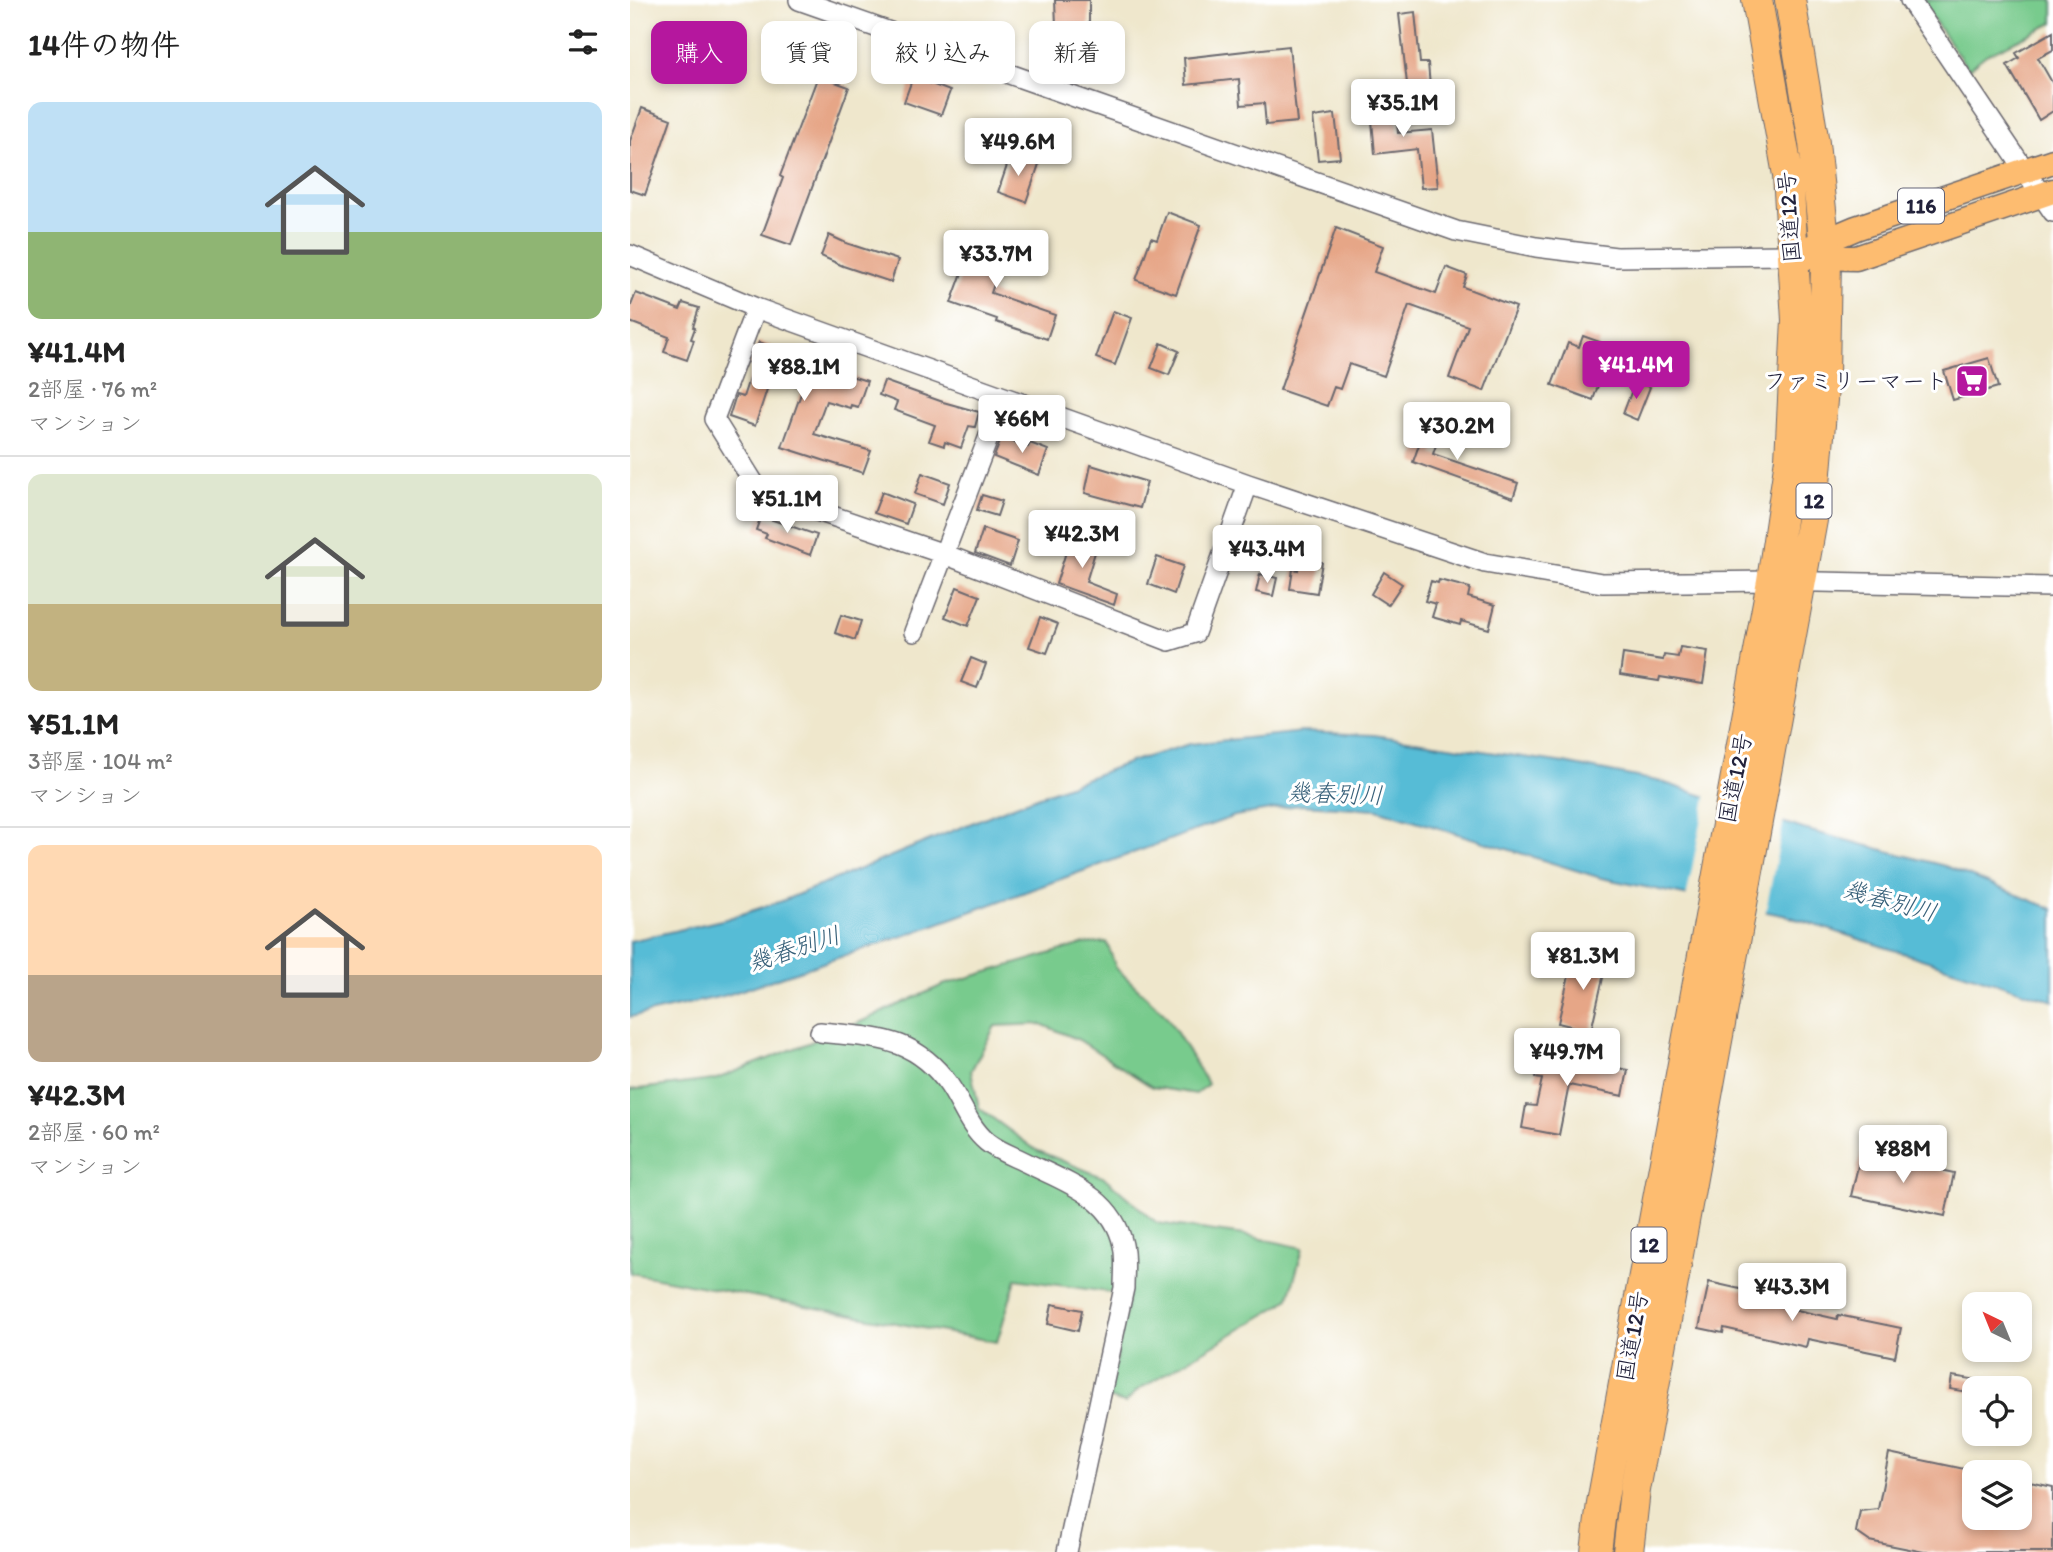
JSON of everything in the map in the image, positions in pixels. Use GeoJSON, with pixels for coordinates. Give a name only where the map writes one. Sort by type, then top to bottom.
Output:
{"type":"FeatureCollection","features":[{"type":"Feature","properties":{"kind":"highway","name":"国道12号"},"geometry":{"type":"LineString","coordinates":[[1596,1552],[1601,1503],[1772,581],[1790,459],[1797,320],[1788,175],[1758,0]]}},
{"type":"Feature","properties":{"kind":"highway","name":"国道12号"},"geometry":{"type":"LineString","coordinates":[[1628,1552],[1635,1490],[1812,520],[1825,376],[1825,249],[1814,143],[1790,0]]}},
{"type":"Feature","properties":{"kind":"main road","name":"116"},"geometry":{"type":"LineString","coordinates":[[1792,255],[1825,249],[2053,161]]}},
{"type":"Feature","properties":{"kind":"main road","name":"116"},"geometry":{"type":"LineString","coordinates":[[1825,249],[1856,258],[2049,199]]}},
{"type":"Feature","properties":{"kind":"street"},"geometry":{"type":"LineString","coordinates":[[799,0],[1456,230],[1536,247],[1616,257],[1792,255]]}},
{"type":"Feature","properties":{"kind":"street"},"geometry":{"type":"LineString","coordinates":[[1909,0],[2025,171],[2049,199]]}},
{"type":"Feature","properties":{"kind":"street"},"geometry":{"type":"LineString","coordinates":[[630,255],[756,308],[1248,484],[1485,563],[1602,583],[1772,581],[2053,587]]}},
{"type":"Feature","properties":{"kind":"street"},"geometry":{"type":"LineString","coordinates":[[756,308],[714,418],[759,491],[944,554],[1168,641],[1195,633],[1248,484]]}},
{"type":"Feature","properties":{"kind":"street"},"geometry":{"type":"LineString","coordinates":[[915,632],[1004,397]]}},
{"type":"Feature","properties":{"kind":"street"},"geometry":{"type":"LineString","coordinates":[[820,1032],[876,1037],[909,1048],[950,1086],[970,1123],[987,1142],[1089,1193],[1104,1207],[1117,1226],[1125,1255],[1124,1288],[1066,1552]]}},
{"type":"Feature","properties":{"kind":"green space"},"geometry":{"type":"Polygon","coordinates":[[[1920,0],[2053,0],[2053,23],[1986,55],[1968,69],[1920,0]]]}},
{"type":"Feature","properties":{"kind":"green space"},"geometry":{"type":"Polygon","coordinates":[[[1107,942],[1116,968],[1166,1015],[1208,1084],[1196,1094],[1152,1087],[1079,1040],[1041,1024],[995,1026],[971,1071],[979,1108],[1036,1150],[1105,1178],[1157,1223],[1244,1235],[1303,1248],[1289,1298],[1281,1305],[1138,1390],[1125,1403],[1108,1398],[1129,1295],[1016,1279],[997,1342],[630,1273],[630,1090],[714,1080],[849,1027],[943,985],[1083,944],[1107,942]]]}},
{"type":"Feature","properties":{"kind":"water","name":"幾春別川"},"geometry":{"type":"Polygon","coordinates":[[[1302,732],[1374,735],[1564,763],[1662,782],[1803,829],[1945,866],[2053,909],[2053,1001],[1787,916],[1601,878],[1377,809],[1298,805],[1235,816],[909,934],[727,995],[630,1017],[630,941],[726,919],[782,901],[1008,808],[1130,762],[1190,744],[1302,732]]]}},
{"type":"Feature","properties":{"kind":"pier"},"geometry":{"type":"Polygon","coordinates":[[[1707,793],[1784,819],[1765,915],[1686,899],[1707,793]]]}},
{"type":"Feature","properties":{"kind":"building"},"geometry":{"type":"Polygon","coordinates":[[[1055,0],[1089,0],[1089,21],[1056,21],[1055,0]]]}},
{"type":"Feature","properties":{"kind":"building"},"geometry":{"type":"Polygon","coordinates":[[[1415,12],[1420,63],[1428,63],[1431,99],[1409,101],[1399,14],[1415,12]]]}},
{"type":"Feature","properties":{"kind":"building"},"geometry":{"type":"Polygon","coordinates":[[[2053,32],[2053,50],[2038,58],[2053,84],[2053,111],[2039,120],[2007,65],[2019,58],[2016,53],[2053,32]]]}},
{"type":"Feature","properties":{"kind":"building"},"geometry":{"type":"Polygon","coordinates":[[[1289,46],[1297,122],[1266,125],[1264,103],[1241,105],[1239,79],[1186,85],[1184,58],[1289,46]]]}},
{"type":"Feature","properties":{"kind":"building"},"geometry":{"type":"Polygon","coordinates":[[[815,84],[841,84],[849,87],[791,245],[762,235],[783,178],[780,176],[815,84]]]}},
{"type":"Feature","properties":{"kind":"building"},"geometry":{"type":"Polygon","coordinates":[[[910,84],[932,84],[950,91],[941,115],[904,102],[910,84]]]}},
{"type":"Feature","properties":{"kind":"building"},"geometry":{"type":"Polygon","coordinates":[[[1394,95],[1398,133],[1432,130],[1438,187],[1421,188],[1417,149],[1375,154],[1370,98],[1394,95]]]}},
{"type":"Feature","properties":{"kind":"building"},"geometry":{"type":"Polygon","coordinates":[[[642,108],[671,119],[645,195],[630,190],[630,141],[642,108]]]}},
{"type":"Feature","properties":{"kind":"building"},"geometry":{"type":"Polygon","coordinates":[[[1335,114],[1340,158],[1318,160],[1313,117],[1335,114]]]}},
{"type":"Feature","properties":{"kind":"building"},"geometry":{"type":"Polygon","coordinates":[[[1011,154],[1039,164],[1026,202],[998,192],[1011,154]]]}},
{"type":"Feature","properties":{"kind":"building"},"geometry":{"type":"Polygon","coordinates":[[[1167,212],[1201,225],[1176,294],[1136,280],[1151,238],[1157,240],[1167,212]]]}},
{"type":"Feature","properties":{"kind":"building"},"geometry":{"type":"Polygon","coordinates":[[[1336,228],[1383,246],[1374,272],[1436,294],[1446,267],[1467,275],[1463,287],[1516,307],[1484,391],[1449,378],[1468,326],[1409,305],[1384,376],[1349,364],[1340,389],[1334,387],[1327,406],[1280,390],[1336,228]]]}},
{"type":"Feature","properties":{"kind":"building"},"geometry":{"type":"Polygon","coordinates":[[[977,232],[1008,243],[991,293],[1055,315],[1047,339],[951,303],[977,232]]]}},
{"type":"Feature","properties":{"kind":"building"},"geometry":{"type":"Polygon","coordinates":[[[829,235],[898,260],[891,282],[821,256],[829,235]]]}},
{"type":"Feature","properties":{"kind":"building"},"geometry":{"type":"Polygon","coordinates":[[[636,293],[680,310],[683,303],[699,308],[691,339],[694,340],[687,360],[664,352],[669,337],[630,322],[630,308],[636,293]]]}},
{"type":"Feature","properties":{"kind":"building"},"geometry":{"type":"Polygon","coordinates":[[[1113,311],[1132,318],[1115,365],[1096,358],[1113,311]]]}},
{"type":"Feature","properties":{"kind":"building"},"geometry":{"type":"Polygon","coordinates":[[[1583,336],[1600,342],[1596,353],[1608,357],[1593,400],[1552,385],[1568,343],[1579,347],[1583,336]]]}},
{"type":"Feature","properties":{"kind":"building"},"geometry":{"type":"Polygon","coordinates":[[[759,342],[799,357],[801,353],[830,364],[828,369],[867,381],[858,407],[851,405],[850,408],[826,401],[814,434],[871,451],[863,473],[782,447],[803,388],[771,377],[755,426],[729,417],[736,395],[743,397],[754,364],[749,363],[759,342]]]}},
{"type":"Feature","properties":{"kind":"building"},"geometry":{"type":"Polygon","coordinates":[[[1161,343],[1179,351],[1169,375],[1151,368],[1161,343]]]}},
{"type":"Feature","properties":{"kind":"building"},"geometry":{"type":"Polygon","coordinates":[[[1989,358],[1998,387],[1953,400],[1944,371],[1989,358]]]}},
{"type":"Feature","properties":{"kind":"building"},"geometry":{"type":"Polygon","coordinates":[[[884,381],[979,412],[975,427],[969,426],[961,448],[945,442],[944,446],[929,441],[935,425],[894,410],[897,402],[879,395],[884,381]]]}},
{"type":"Feature","properties":{"kind":"building"},"geometry":{"type":"Polygon","coordinates":[[[1635,382],[1650,387],[1637,420],[1623,414],[1635,382]]]}},
{"type":"Feature","properties":{"kind":"building"},"geometry":{"type":"Polygon","coordinates":[[[1430,413],[1445,419],[1433,454],[1518,483],[1513,498],[1413,462],[1430,413]]]}},
{"type":"Feature","properties":{"kind":"building"},"geometry":{"type":"Polygon","coordinates":[[[1002,437],[1028,447],[1030,443],[1048,450],[1039,475],[994,457],[1002,437]]]}},
{"type":"Feature","properties":{"kind":"building"},"geometry":{"type":"Polygon","coordinates":[[[1091,465],[1147,482],[1140,508],[1085,493],[1091,465]]]}},
{"type":"Feature","properties":{"kind":"building"},"geometry":{"type":"Polygon","coordinates":[[[922,473],[950,483],[943,504],[915,494],[922,473]]]}},
{"type":"Feature","properties":{"kind":"building"},"geometry":{"type":"Polygon","coordinates":[[[882,492],[913,504],[906,524],[874,513],[882,492]]]}},
{"type":"Feature","properties":{"kind":"building"},"geometry":{"type":"Polygon","coordinates":[[[982,495],[1002,501],[997,516],[977,510],[982,495]]]}},
{"type":"Feature","properties":{"kind":"building"},"geometry":{"type":"Polygon","coordinates":[[[761,516],[817,535],[810,555],[765,538],[767,534],[756,530],[761,516]]]}},
{"type":"Feature","properties":{"kind":"building"},"geometry":{"type":"Polygon","coordinates":[[[983,529],[1018,541],[1010,566],[975,553],[983,529]]]}},
{"type":"Feature","properties":{"kind":"building"},"geometry":{"type":"Polygon","coordinates":[[[1072,533],[1092,538],[1089,547],[1096,549],[1086,582],[1117,594],[1114,605],[1056,584],[1072,533]]]}},
{"type":"Feature","properties":{"kind":"building"},"geometry":{"type":"Polygon","coordinates":[[[1157,557],[1183,566],[1174,594],[1148,584],[1157,557]]]}},
{"type":"Feature","properties":{"kind":"building"},"geometry":{"type":"Polygon","coordinates":[[[1300,559],[1322,562],[1317,593],[1290,589],[1293,569],[1298,570],[1300,559]]]}},
{"type":"Feature","properties":{"kind":"building"},"geometry":{"type":"Polygon","coordinates":[[[1384,572],[1402,584],[1388,605],[1371,594],[1384,572]]]}},
{"type":"Feature","properties":{"kind":"building"},"geometry":{"type":"Polygon","coordinates":[[[1260,574],[1277,578],[1273,596],[1256,592],[1260,574]]]}},
{"type":"Feature","properties":{"kind":"building"},"geometry":{"type":"Polygon","coordinates":[[[1439,580],[1470,588],[1468,597],[1495,605],[1489,629],[1432,617],[1436,604],[1425,601],[1431,581],[1438,583],[1439,580]]]}},
{"type":"Feature","properties":{"kind":"building"},"geometry":{"type":"Polygon","coordinates":[[[957,587],[980,596],[968,626],[945,617],[957,587]]]}},
{"type":"Feature","properties":{"kind":"building"},"geometry":{"type":"Polygon","coordinates":[[[841,615],[861,621],[855,640],[835,633],[841,615]]]}},
{"type":"Feature","properties":{"kind":"building"},"geometry":{"type":"Polygon","coordinates":[[[1040,617],[1058,624],[1047,653],[1029,647],[1040,617]]]}},
{"type":"Feature","properties":{"kind":"building"},"geometry":{"type":"Polygon","coordinates":[[[1680,647],[1708,651],[1703,684],[1660,677],[1659,681],[1620,675],[1623,654],[1663,660],[1664,655],[1678,657],[1680,647]]]}},
{"type":"Feature","properties":{"kind":"building"},"geometry":{"type":"Polygon","coordinates":[[[971,658],[986,664],[977,688],[961,682],[971,658]]]}},
{"type":"Feature","properties":{"kind":"building"},"geometry":{"type":"Polygon","coordinates":[[[1574,953],[1607,960],[1591,1031],[1558,1023],[1574,953]]]}},
{"type":"Feature","properties":{"kind":"building"},"geometry":{"type":"Polygon","coordinates":[[[1540,1052],[1628,1070],[1623,1096],[1569,1085],[1559,1135],[1522,1128],[1526,1105],[1536,1106],[1542,1079],[1535,1078],[1540,1052]]]}},
{"type":"Feature","properties":{"kind":"building"},"geometry":{"type":"Polygon","coordinates":[[[1861,1153],[1954,1173],[1945,1216],[1851,1196],[1861,1153]]]}},
{"type":"Feature","properties":{"kind":"building"},"geometry":{"type":"Polygon","coordinates":[[[1709,1282],[1749,1291],[1748,1299],[1837,1319],[1838,1315],[1901,1328],[1895,1357],[1808,1339],[1806,1347],[1724,1328],[1723,1333],[1699,1328],[1709,1282]]]}},
{"type":"Feature","properties":{"kind":"building"},"geometry":{"type":"Polygon","coordinates":[[[1052,1304],[1082,1310],[1078,1331],[1048,1324],[1052,1304]]]}},
{"type":"Feature","properties":{"kind":"building"},"geometry":{"type":"Polygon","coordinates":[[[1952,1376],[1962,1378],[1962,1391],[1950,1389],[1952,1376]]]}},
{"type":"Feature","properties":{"kind":"building"},"geometry":{"type":"Polygon","coordinates":[[[1889,1453],[1962,1468],[1962,1530],[2032,1530],[2032,1483],[2053,1487],[2053,1552],[1924,1552],[1869,1541],[1856,1532],[1860,1511],[1878,1509],[1889,1453]]]}},
{"type":"Feature","properties":{"kind":"place","name":"ファミリーマート"},"geometry":{"type":"Point","coordinates":[1972,381]}}]}
